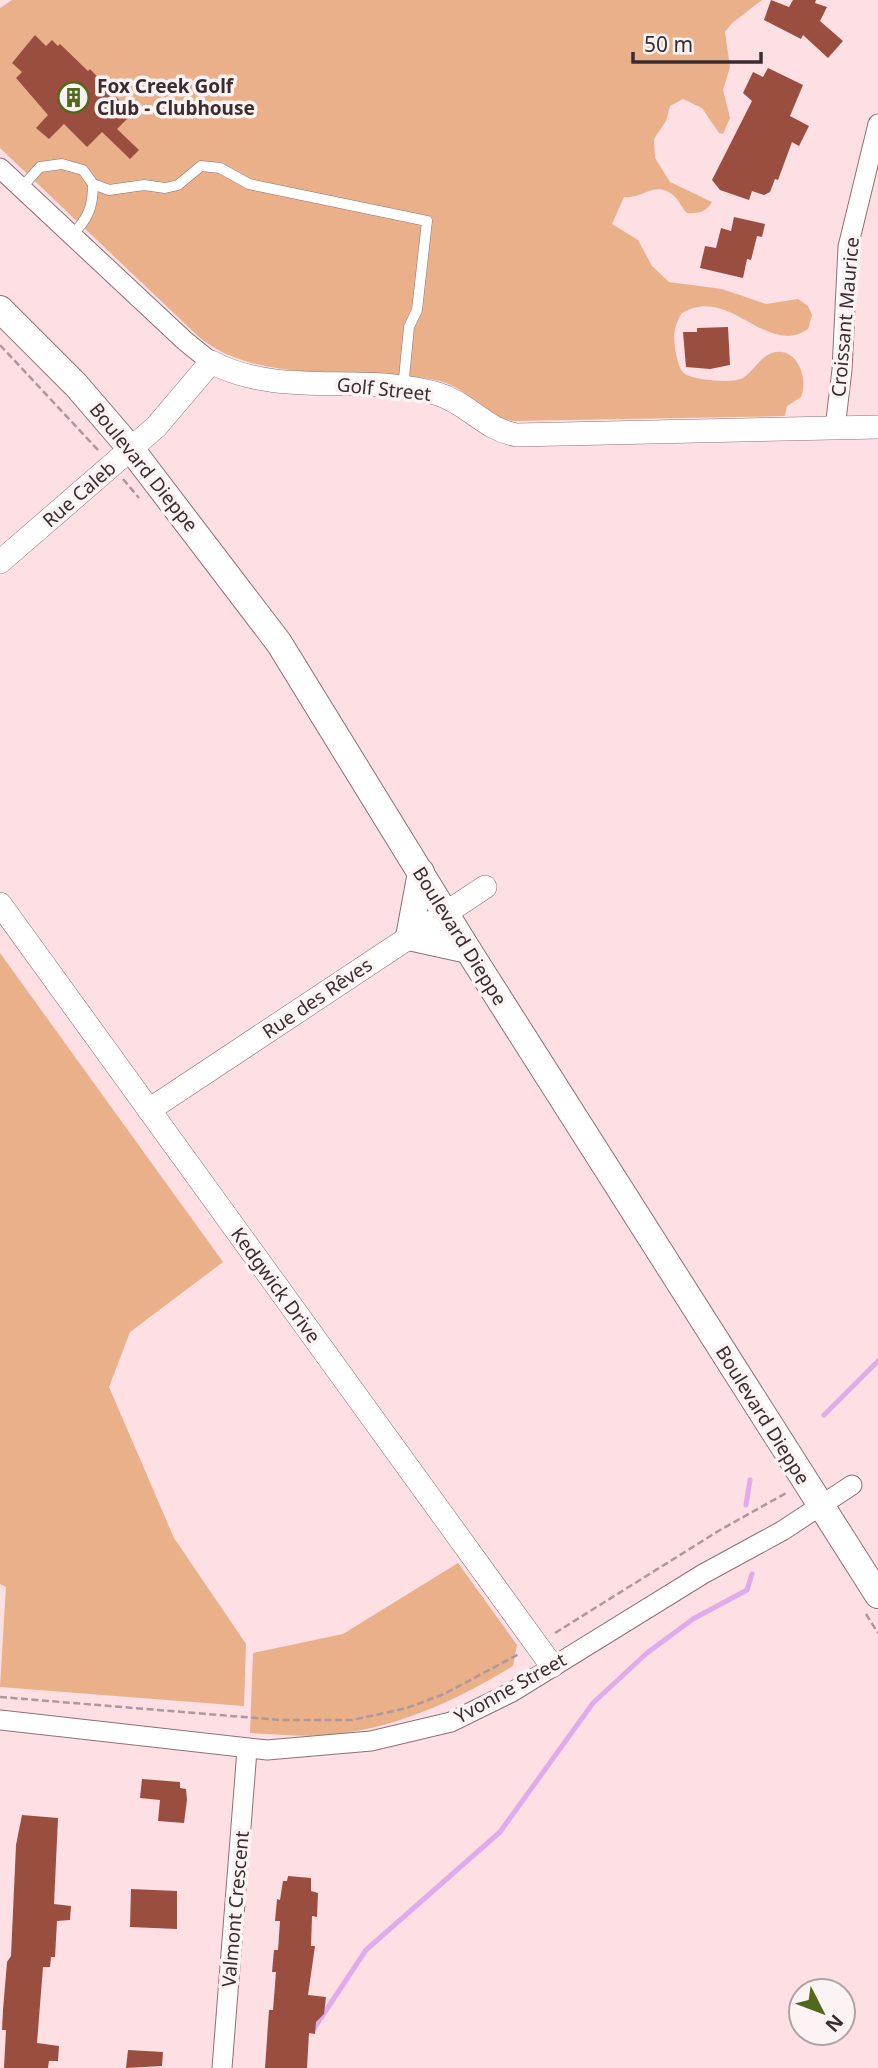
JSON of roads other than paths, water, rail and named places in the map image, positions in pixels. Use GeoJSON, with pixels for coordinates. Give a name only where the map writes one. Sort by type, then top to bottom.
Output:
{"type":"FeatureCollection","features":[{"type":"Feature","properties":{"kind":"main road","name":"Boulevard Dieppe"},"geometry":{"type":"LineString","coordinates":[[0,309],[76,385],[131,449],[279,643],[468,950],[878,1595]]}},
{"type":"Feature","properties":{"kind":"main road"},"geometry":{"type":"LineString","coordinates":[[421,872],[410,937],[468,950]]}},
{"type":"Feature","properties":{"kind":"street","name":"Croissant Maurice"},"geometry":{"type":"LineString","coordinates":[[835,428],[842,370],[848,247],[878,124]]}},
{"type":"Feature","properties":{"kind":"street","name":"Golf Street"},"geometry":{"type":"LineString","coordinates":[[0,168],[211,362],[241,374],[274,381],[403,388],[446,397],[493,429],[517,435],[878,427]]}},
{"type":"Feature","properties":{"kind":"street","name":"Rue Caleb"},"geometry":{"type":"LineString","coordinates":[[0,562],[163,420],[211,362]]}},
{"type":"Feature","properties":{"kind":"street","name":"Rue des Rêves"},"geometry":{"type":"LineString","coordinates":[[149,1110],[485,887]]}},
{"type":"Feature","properties":{"kind":"street","name":"Kedgwick Drive"},"geometry":{"type":"LineString","coordinates":[[0,904],[552,1666]]}},
{"type":"Feature","properties":{"kind":"street","name":"Yvonne Street"},"geometry":{"type":"LineString","coordinates":[[0,1720],[201,1742],[247,1750],[371,1741],[451,1722],[512,1692],[820,1507],[852,1485]]}},
{"type":"Feature","properties":{"kind":"street","name":"Valmont Crescent"},"geometry":{"type":"LineString","coordinates":[[222,2068],[247,1750]]}},
{"type":"Feature","properties":{"kind":"lane"},"geometry":{"type":"LineString","coordinates":[[22,188],[40,167],[62,164],[83,170],[93,184],[109,190],[144,185],[165,188],[178,185],[201,166],[220,168],[249,184],[427,220],[417,310],[409,327],[403,388]]}},
{"type":"Feature","properties":{"kind":"lane"},"geometry":{"type":"LineString","coordinates":[[72,235],[93,204],[93,184]]}},
{"type":"Feature","properties":{"kind":"waterway"},"geometry":{"type":"LineString","coordinates":[[824,1415],[878,1361]]}},
{"type":"Feature","properties":{"kind":"waterway"},"geometry":{"type":"LineString","coordinates":[[746,1505],[750,1480]]}},
{"type":"Feature","properties":{"kind":"waterway"},"geometry":{"type":"LineString","coordinates":[[313,2030],[366,1950],[500,1832],[593,1703],[647,1653],[693,1619],[747,1590],[752,1574]]}},
{"type":"Feature","properties":{"kind":"place","name":"Fox Creek Golf Club - Clubhouse"},"geometry":{"type":"Point","coordinates":[74,97]}}]}
